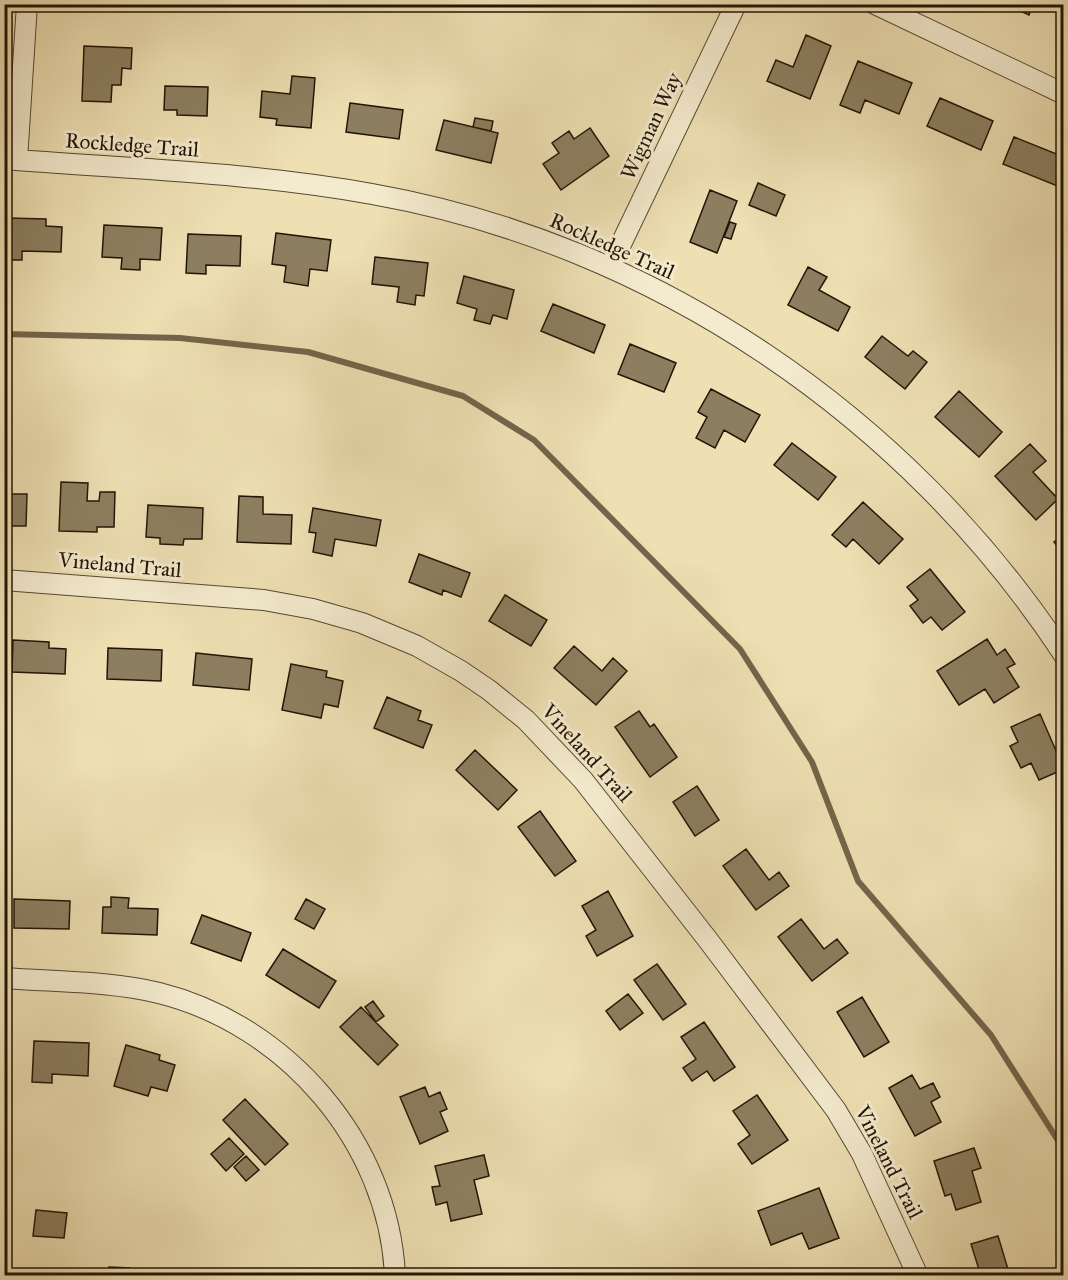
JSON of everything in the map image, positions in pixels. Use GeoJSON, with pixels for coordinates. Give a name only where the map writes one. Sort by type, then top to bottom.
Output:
{"type":"FeatureCollection","features":[{"type":"Feature","properties":{"kind":"street"},"geometry":{"type":"LineString","coordinates":[[11,160],[27,4]]}},
{"type":"Feature","properties":{"kind":"street","name":"Wigman Way"},"geometry":{"type":"LineString","coordinates":[[609,267],[736,4]]}},
{"type":"Feature","properties":{"kind":"street"},"geometry":{"type":"LineString","coordinates":[[875,4],[913,12],[1064,94]]}},
{"type":"Feature","properties":{"kind":"street","name":"Rockledge Trail"},"geometry":{"type":"LineString","coordinates":[[11,160],[268,180],[372,194],[470,216],[556,245],[644,283],[742,338],[798,375],[847,414],[924,484],[982,545],[1010,579],[1064,655]]}},
{"type":"Feature","properties":{"kind":"street","name":"Vineland Trail"},"geometry":{"type":"LineString","coordinates":[[4,580],[264,600],[313,609],[362,623],[417,646],[489,690],[526,720],[583,780],[708,940],[836,1110],[862,1154],[918,1275]]}},
{"type":"Feature","properties":{"kind":"street"},"geometry":{"type":"LineString","coordinates":[[4,978],[119,987],[158,993],[219,1016],[251,1033],[278,1052],[319,1091],[355,1141],[373,1178],[383,1207],[392,1246],[395,1275]]}},
{"type":"Feature","properties":{"kind":"building"},"geometry":{"type":"Polygon","coordinates":[[[1005,4],[1033,4],[1029,15],[1005,4]]]}},
{"type":"Feature","properties":{"kind":"building"},"geometry":{"type":"Polygon","coordinates":[[[806,35],[831,46],[810,99],[767,81],[776,60],[793,67],[806,35]]]}},
{"type":"Feature","properties":{"kind":"building"},"geometry":{"type":"Polygon","coordinates":[[[84,46],[132,48],[131,69],[122,68],[121,85],[112,85],[111,102],[82,101],[84,46]]]}},
{"type":"Feature","properties":{"kind":"building"},"geometry":{"type":"Polygon","coordinates":[[[858,61],[912,83],[899,114],[865,100],[860,113],[840,105],[858,61]]]}},
{"type":"Feature","properties":{"kind":"building"},"geometry":{"type":"Polygon","coordinates":[[[292,76],[315,78],[311,128],[276,125],[277,119],[260,117],[262,91],[290,94],[292,76]]]}},
{"type":"Feature","properties":{"kind":"building"},"geometry":{"type":"Polygon","coordinates":[[[165,86],[208,87],[207,116],[177,115],[177,110],[164,110],[165,86]]]}},
{"type":"Feature","properties":{"kind":"building"},"geometry":{"type":"Polygon","coordinates":[[[940,98],[993,121],[981,150],[927,126],[940,98]]]}},
{"type":"Feature","properties":{"kind":"building"},"geometry":{"type":"Polygon","coordinates":[[[350,103],[403,110],[399,139],[346,132],[350,103]]]}},
{"type":"Feature","properties":{"kind":"building"},"geometry":{"type":"Polygon","coordinates":[[[475,118],[493,121],[491,131],[473,127],[475,118]]]}},
{"type":"Feature","properties":{"kind":"building"},"geometry":{"type":"Polygon","coordinates":[[[444,120],[498,133],[491,163],[436,150],[444,120]]]}},
{"type":"Feature","properties":{"kind":"building"},"geometry":{"type":"Polygon","coordinates":[[[590,128],[609,156],[561,190],[543,164],[559,153],[552,143],[569,131],[574,139],[590,128]]]}},
{"type":"Feature","properties":{"kind":"building"},"geometry":{"type":"Polygon","coordinates":[[[1014,137],[1064,157],[1064,178],[1060,187],[1003,164],[1014,137]]]}},
{"type":"Feature","properties":{"kind":"building"},"geometry":{"type":"Polygon","coordinates":[[[758,183],[785,195],[776,216],[749,205],[758,183]]]}},
{"type":"Feature","properties":{"kind":"building"},"geometry":{"type":"Polygon","coordinates":[[[710,190],[737,201],[717,253],[690,242],[710,190]]]}},
{"type":"Feature","properties":{"kind":"building"},"geometry":{"type":"Polygon","coordinates":[[[7,218],[46,219],[46,226],[62,227],[61,252],[22,251],[22,260],[5,260],[7,218]]]}},
{"type":"Feature","properties":{"kind":"building"},"geometry":{"type":"Polygon","coordinates":[[[730,222],[736,224],[731,239],[724,237],[730,222]]]}},
{"type":"Feature","properties":{"kind":"building"},"geometry":{"type":"Polygon","coordinates":[[[104,225],[162,228],[160,260],[140,259],[140,270],[121,269],[122,258],[102,257],[104,225]]]}},
{"type":"Feature","properties":{"kind":"building"},"geometry":{"type":"Polygon","coordinates":[[[276,233],[331,240],[327,271],[310,269],[308,286],[284,282],[286,266],[272,264],[276,233]]]}},
{"type":"Feature","properties":{"kind":"building"},"geometry":{"type":"Polygon","coordinates":[[[188,234],[241,236],[240,266],[206,265],[206,274],[186,273],[188,234]]]}},
{"type":"Feature","properties":{"kind":"building"},"geometry":{"type":"Polygon","coordinates":[[[375,257],[428,263],[424,296],[416,295],[415,305],[397,302],[399,287],[372,284],[375,257]]]}},
{"type":"Feature","properties":{"kind":"building"},"geometry":{"type":"Polygon","coordinates":[[[808,267],[827,277],[819,290],[850,307],[838,331],[788,305],[808,267]]]}},
{"type":"Feature","properties":{"kind":"building"},"geometry":{"type":"Polygon","coordinates":[[[464,276],[514,290],[507,319],[493,315],[490,324],[474,320],[477,309],[457,303],[464,276]]]}},
{"type":"Feature","properties":{"kind":"building"},"geometry":{"type":"Polygon","coordinates":[[[553,304],[605,325],[594,353],[541,331],[553,304]]]}},
{"type":"Feature","properties":{"kind":"building"},"geometry":{"type":"Polygon","coordinates":[[[882,336],[908,356],[913,351],[927,362],[905,389],[865,357],[882,336]]]}},
{"type":"Feature","properties":{"kind":"building"},"geometry":{"type":"Polygon","coordinates":[[[630,344],[676,363],[664,392],[618,374],[630,344]]]}},
{"type":"Feature","properties":{"kind":"building"},"geometry":{"type":"Polygon","coordinates":[[[711,389],[760,415],[745,442],[724,430],[715,448],[696,438],[707,417],[698,412],[711,389]]]}},
{"type":"Feature","properties":{"kind":"building"},"geometry":{"type":"Polygon","coordinates":[[[959,391],[1002,432],[979,457],[935,417],[959,391]]]}},
{"type":"Feature","properties":{"kind":"building"},"geometry":{"type":"Polygon","coordinates":[[[792,443],[836,477],[818,500],[774,465],[792,443]]]}},
{"type":"Feature","properties":{"kind":"building"},"geometry":{"type":"Polygon","coordinates":[[[1030,444],[1046,461],[1033,472],[1058,499],[1036,520],[995,476],[1030,444]]]}},
{"type":"Feature","properties":{"kind":"building"},"geometry":{"type":"Polygon","coordinates":[[[61,482],[88,483],[87,501],[99,501],[100,492],[115,492],[114,527],[97,527],[97,532],[59,531],[61,482]]]}},
{"type":"Feature","properties":{"kind":"building"},"geometry":{"type":"Polygon","coordinates":[[[4,494],[27,494],[26,526],[4,526],[4,494]]]}},
{"type":"Feature","properties":{"kind":"building"},"geometry":{"type":"Polygon","coordinates":[[[239,496],[263,497],[263,514],[292,515],[291,544],[237,542],[239,496]]]}},
{"type":"Feature","properties":{"kind":"building"},"geometry":{"type":"Polygon","coordinates":[[[863,502],[903,539],[879,564],[853,539],[846,547],[832,535],[863,502]]]}},
{"type":"Feature","properties":{"kind":"building"},"geometry":{"type":"Polygon","coordinates":[[[148,505],[203,508],[202,539],[184,539],[183,545],[160,544],[160,538],[146,537],[148,505]]]}},
{"type":"Feature","properties":{"kind":"building"},"geometry":{"type":"Polygon","coordinates":[[[313,508],[381,520],[376,546],[335,539],[332,556],[313,552],[316,533],[309,532],[313,508]]]}},
{"type":"Feature","properties":{"kind":"building"},"geometry":{"type":"Polygon","coordinates":[[[1064,535],[1064,555],[1054,542],[1064,535]]]}},
{"type":"Feature","properties":{"kind":"building"},"geometry":{"type":"Polygon","coordinates":[[[419,554],[470,573],[461,597],[443,590],[442,595],[409,582],[419,554]]]}},
{"type":"Feature","properties":{"kind":"building"},"geometry":{"type":"Polygon","coordinates":[[[930,569],[965,612],[942,630],[931,617],[923,623],[910,606],[918,600],[907,587],[930,569]]]}},
{"type":"Feature","properties":{"kind":"building"},"geometry":{"type":"Polygon","coordinates":[[[505,595],[547,620],[531,646],[489,621],[505,595]]]}},
{"type":"Feature","properties":{"kind":"building"},"geometry":{"type":"Polygon","coordinates":[[[987,639],[997,655],[1005,649],[1015,664],[1007,668],[1019,687],[994,703],[985,689],[959,705],[937,671],[987,639]]]}},
{"type":"Feature","properties":{"kind":"building"},"geometry":{"type":"Polygon","coordinates":[[[13,640],[49,642],[49,648],[66,649],[65,674],[12,672],[13,640]]]}},
{"type":"Feature","properties":{"kind":"building"},"geometry":{"type":"Polygon","coordinates":[[[574,646],[602,671],[613,658],[627,671],[596,705],[554,668],[574,646]]]}},
{"type":"Feature","properties":{"kind":"building"},"geometry":{"type":"Polygon","coordinates":[[[108,648],[162,650],[161,681],[107,679],[108,648]]]}},
{"type":"Feature","properties":{"kind":"building"},"geometry":{"type":"Polygon","coordinates":[[[196,653],[252,659],[249,690],[193,685],[196,653]]]}},
{"type":"Feature","properties":{"kind":"building"},"geometry":{"type":"Polygon","coordinates":[[[291,664],[327,671],[326,677],[343,681],[338,707],[324,704],[321,718],[282,710],[291,664]]]}},
{"type":"Feature","properties":{"kind":"building"},"geometry":{"type":"Polygon","coordinates":[[[387,697],[421,711],[418,720],[432,725],[423,748],[374,728],[387,697]]]}},
{"type":"Feature","properties":{"kind":"building"},"geometry":{"type":"Polygon","coordinates":[[[639,711],[650,727],[654,724],[677,757],[650,777],[615,727],[639,711]]]}},
{"type":"Feature","properties":{"kind":"building"},"geometry":{"type":"Polygon","coordinates":[[[1040,714],[1064,769],[1039,780],[1031,763],[1021,768],[1010,746],[1018,742],[1011,727],[1040,714]]]}},
{"type":"Feature","properties":{"kind":"building"},"geometry":{"type":"Polygon","coordinates":[[[475,750],[517,790],[498,810],[456,770],[475,750]]]}},
{"type":"Feature","properties":{"kind":"building"},"geometry":{"type":"Polygon","coordinates":[[[697,786],[719,820],[695,836],[673,802],[697,786]]]}},
{"type":"Feature","properties":{"kind":"building"},"geometry":{"type":"Polygon","coordinates":[[[540,811],[576,861],[555,876],[518,827],[540,811]]]}},
{"type":"Feature","properties":{"kind":"building"},"geometry":{"type":"Polygon","coordinates":[[[746,849],[769,880],[779,872],[789,886],[756,910],[723,866],[746,849]]]}},
{"type":"Feature","properties":{"kind":"building"},"geometry":{"type":"Polygon","coordinates":[[[608,891],[633,936],[597,956],[586,936],[596,930],[582,906],[608,891]]]}},
{"type":"Feature","properties":{"kind":"building"},"geometry":{"type":"Polygon","coordinates":[[[111,897],[129,898],[128,908],[158,909],[157,935],[102,933],[103,907],[111,907],[111,897]]]}},
{"type":"Feature","properties":{"kind":"building"},"geometry":{"type":"Polygon","coordinates":[[[14,899],[70,901],[69,929],[14,928],[14,899]]]}},
{"type":"Feature","properties":{"kind":"building"},"geometry":{"type":"Polygon","coordinates":[[[306,899],[325,909],[314,929],[295,919],[306,899]]]}},
{"type":"Feature","properties":{"kind":"building"},"geometry":{"type":"Polygon","coordinates":[[[202,915],[251,933],[241,961],[191,943],[202,915]]]}},
{"type":"Feature","properties":{"kind":"building"},"geometry":{"type":"Polygon","coordinates":[[[801,919],[824,949],[837,939],[848,953],[812,981],[778,937],[801,919]]]}},
{"type":"Feature","properties":{"kind":"building"},"geometry":{"type":"Polygon","coordinates":[[[283,949],[336,981],[319,1008],[266,975],[283,949]]]}},
{"type":"Feature","properties":{"kind":"building"},"geometry":{"type":"Polygon","coordinates":[[[657,964],[686,1004],[663,1020],[634,980],[657,964]]]}},
{"type":"Feature","properties":{"kind":"building"},"geometry":{"type":"Polygon","coordinates":[[[628,994],[643,1013],[620,1030],[606,1011],[628,994]]]}},
{"type":"Feature","properties":{"kind":"building"},"geometry":{"type":"Polygon","coordinates":[[[862,997],[889,1042],[864,1057],[837,1012],[862,997]]]}},
{"type":"Feature","properties":{"kind":"building"},"geometry":{"type":"Polygon","coordinates":[[[373,1001],[384,1016],[376,1022],[365,1007],[373,1001]]]}},
{"type":"Feature","properties":{"kind":"building"},"geometry":{"type":"Polygon","coordinates":[[[361,1007],[398,1045],[378,1065],[340,1027],[361,1007]]]}},
{"type":"Feature","properties":{"kind":"building"},"geometry":{"type":"Polygon","coordinates":[[[704,1022],[735,1067],[714,1081],[707,1071],[692,1081],[683,1068],[696,1059],[681,1037],[704,1022]]]}},
{"type":"Feature","properties":{"kind":"building"},"geometry":{"type":"Polygon","coordinates":[[[34,1041],[89,1043],[88,1076],[52,1074],[52,1083],[32,1082],[34,1041]]]}},
{"type":"Feature","properties":{"kind":"building"},"geometry":{"type":"Polygon","coordinates":[[[126,1045],[160,1055],[159,1060],[175,1065],[167,1091],[151,1087],[148,1096],[114,1086],[126,1045]]]}},
{"type":"Feature","properties":{"kind":"building"},"geometry":{"type":"Polygon","coordinates":[[[912,1075],[920,1089],[933,1083],[940,1097],[931,1102],[941,1122],[915,1136],[889,1088],[912,1075]]]}},
{"type":"Feature","properties":{"kind":"building"},"geometry":{"type":"Polygon","coordinates":[[[425,1087],[429,1097],[440,1092],[447,1109],[440,1112],[448,1131],[420,1144],[400,1097],[425,1087]]]}},
{"type":"Feature","properties":{"kind":"building"},"geometry":{"type":"Polygon","coordinates":[[[757,1095],[788,1140],[752,1164],[738,1144],[750,1135],[733,1111],[757,1095]]]}},
{"type":"Feature","properties":{"kind":"building"},"geometry":{"type":"Polygon","coordinates":[[[245,1099],[288,1144],[265,1165],[223,1120],[245,1099]]]}},
{"type":"Feature","properties":{"kind":"building"},"geometry":{"type":"Polygon","coordinates":[[[229,1138],[244,1154],[226,1171],[211,1154],[229,1138]]]}},
{"type":"Feature","properties":{"kind":"building"},"geometry":{"type":"Polygon","coordinates":[[[974,1148],[981,1168],[972,1171],[981,1202],[956,1210],[951,1194],[945,1196],[934,1161],[974,1148]]]}},
{"type":"Feature","properties":{"kind":"building"},"geometry":{"type":"Polygon","coordinates":[[[484,1155],[489,1176],[474,1180],[482,1214],[451,1221],[447,1202],[436,1205],[432,1187],[440,1186],[435,1166],[484,1155]]]}},
{"type":"Feature","properties":{"kind":"building"},"geometry":{"type":"Polygon","coordinates":[[[246,1156],[259,1170],[246,1181],[234,1167],[246,1156]]]}},
{"type":"Feature","properties":{"kind":"building"},"geometry":{"type":"Polygon","coordinates":[[[819,1188],[839,1238],[809,1249],[802,1233],[771,1245],[758,1211],[819,1188]]]}},
{"type":"Feature","properties":{"kind":"building"},"geometry":{"type":"Polygon","coordinates":[[[36,1210],[67,1213],[64,1238],[33,1236],[36,1210]]]}},
{"type":"Feature","properties":{"kind":"building"},"geometry":{"type":"Polygon","coordinates":[[[998,1236],[1010,1276],[981,1276],[971,1244],[998,1236]]]}},
{"type":"Feature","properties":{"kind":"building"},"geometry":{"type":"Polygon","coordinates":[[[109,1267],[130,1268],[130,1276],[108,1276],[109,1267]]]}},
{"type":"Feature","properties":{"kind":"waterway"},"geometry":{"type":"LineString","coordinates":[[4,334],[180,338],[308,352],[463,396],[534,440],[740,649],[812,762],[858,881],[991,1035],[1064,1150]]}}]}
